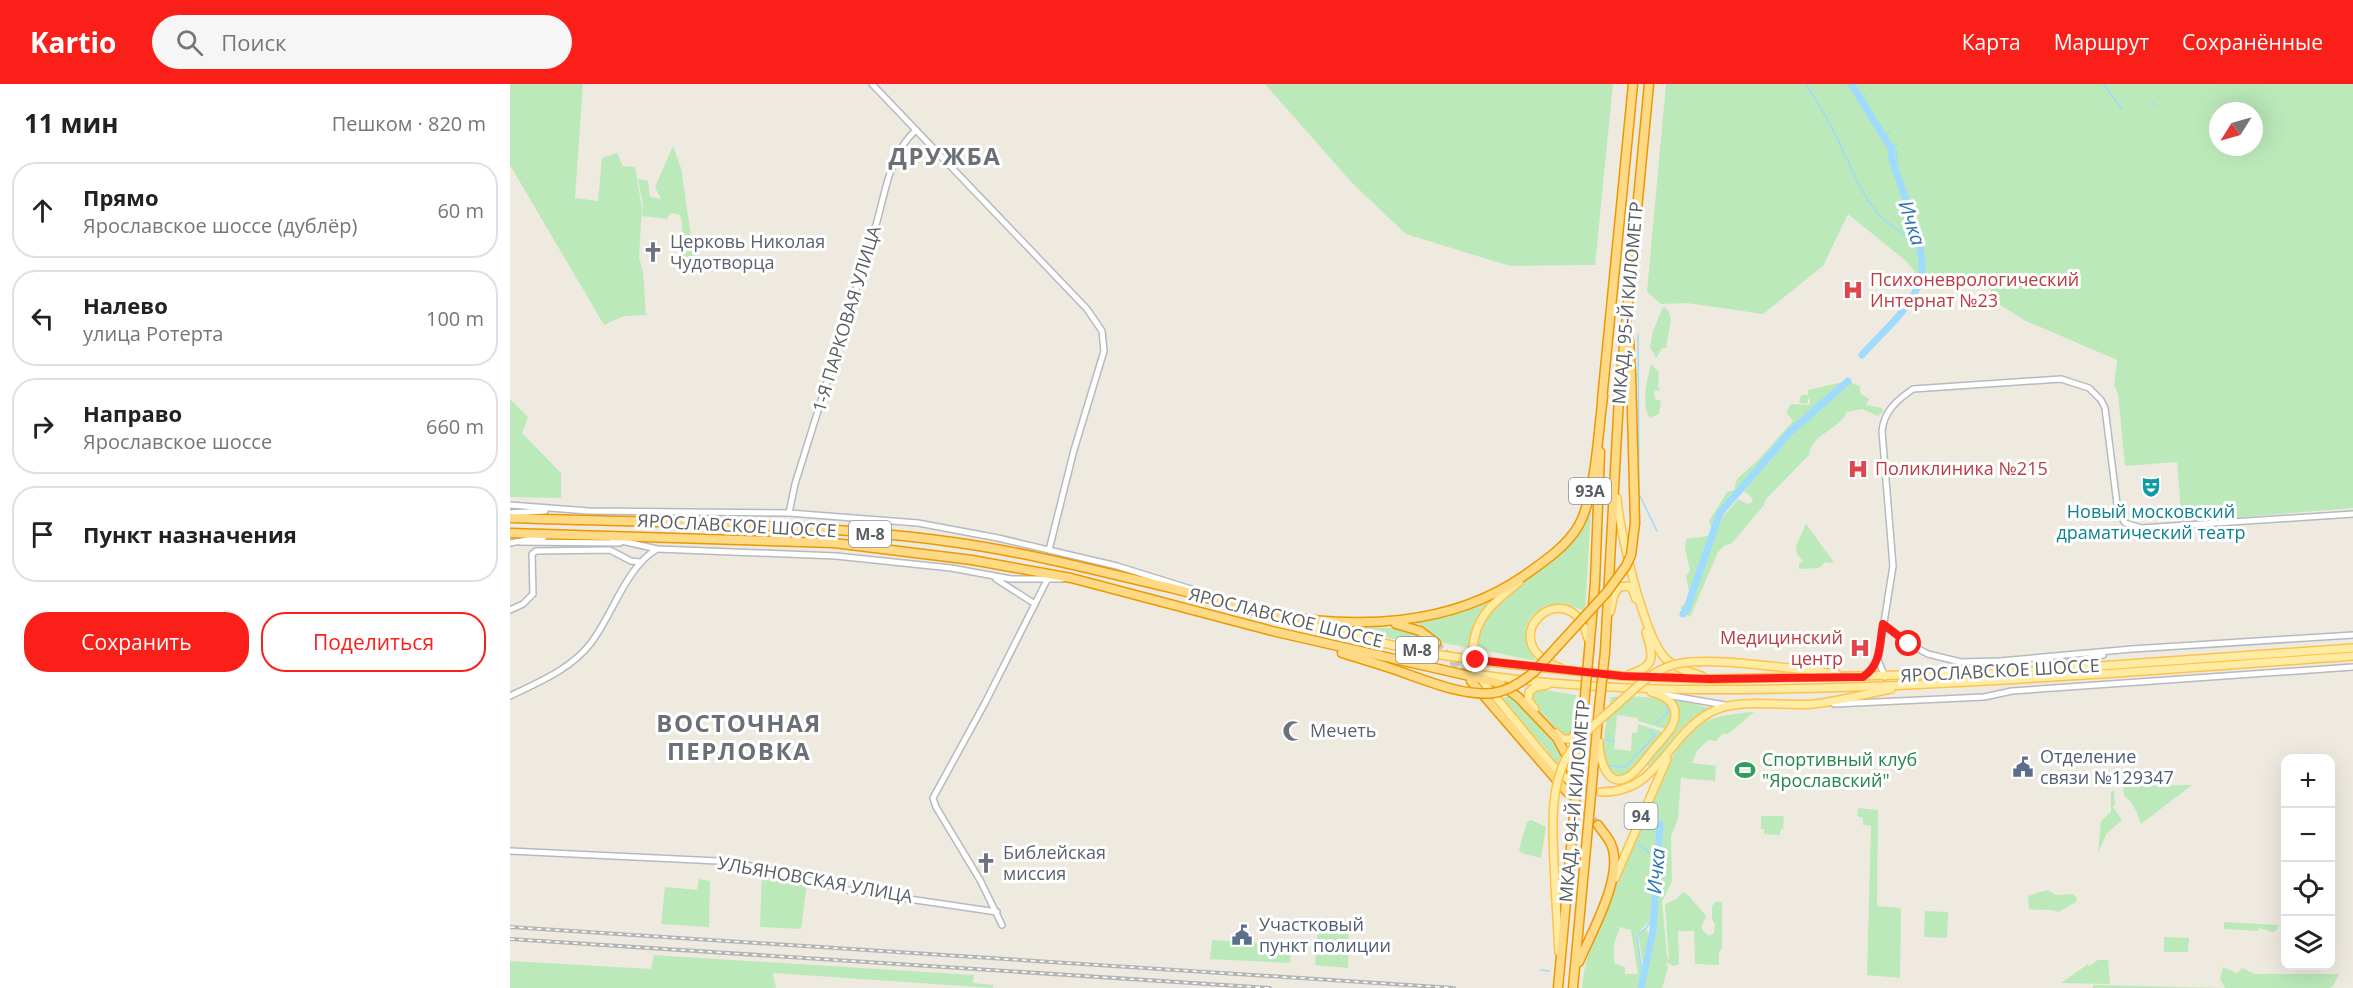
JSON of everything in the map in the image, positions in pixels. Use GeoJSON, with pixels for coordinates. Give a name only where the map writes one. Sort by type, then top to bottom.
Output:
{"type":"FeatureCollection","features":[{"type":"Feature","properties":{"kind":"highway","name":"МКАД, 95-Й КИЛОМЕТР"},"geometry":{"type":"LineString","coordinates":[[1599,507],[1602,396],[1633,84]]}},
{"type":"Feature","properties":{"kind":"highway","name":"МКАД, 95-Й КИЛОМЕТР"},"geometry":{"type":"LineString","coordinates":[[1613,523],[1619,398],[1649,84]]}},
{"type":"Feature","properties":{"kind":"highway"},"geometry":{"type":"LineString","coordinates":[[1272,631],[1471,693],[1494,693],[1504,690],[1534,672],[1608,592],[1626,566],[1634,540],[1631,374],[1627,316]]}},
{"type":"Feature","properties":{"kind":"highway","name":"93A"},"geometry":{"type":"LineString","coordinates":[[1371,622],[1427,616],[1461,608],[1498,592],[1538,567],[1567,541],[1585,512],[1591,486],[1602,396]]}},
{"type":"Feature","properties":{"kind":"highway","name":"МКАД, 94-Й КИЛОМЕТР"},"geometry":{"type":"LineString","coordinates":[[1558,988],[1572,794],[1584,709],[1599,507]]}},
{"type":"Feature","properties":{"kind":"highway","name":"ЯРОСЛАВСКОЕ ШОССЕ"},"geometry":{"type":"LineString","coordinates":[[510,518],[762,526],[923,539],[1046,558],[1266,613]]}},
{"type":"Feature","properties":{"kind":"highway","name":"МКАД, 94-Й КИЛОМЕТР"},"geometry":{"type":"LineString","coordinates":[[1573,988],[1605,652],[1613,523]]}},
{"type":"Feature","properties":{"kind":"highway","name":"ЯРОСЛАВСКОЕ ШОССЕ"},"geometry":{"type":"LineString","coordinates":[[510,533],[834,543],[1012,566],[1071,578],[1272,631],[1430,667]]}},
{"type":"Feature","properties":{"kind":"highway","name":"93A"},"geometry":{"type":"LineString","coordinates":[[1266,613],[1308,620],[1371,622],[1413,627],[1436,643]]}},
{"type":"Feature","properties":{"kind":"highway"},"geometry":{"type":"LineString","coordinates":[[1430,667],[1500,684],[1518,697],[1562,745],[1570,762],[1572,794]]}},
{"type":"Feature","properties":{"kind":"highway"},"geometry":{"type":"LineString","coordinates":[[1471,681],[1572,794]]}},
{"type":"Feature","properties":{"kind":"highway"},"geometry":{"type":"LineString","coordinates":[[1575,971],[1609,890],[1613,874],[1612,845],[1598,825]]}},
{"type":"Feature","properties":{"kind":"main road"},"geometry":{"type":"LineString","coordinates":[[1615,475],[1624,541],[1656,646],[1667,660],[1676,666],[1710,679]]}},
{"type":"Feature","properties":{"kind":"main road"},"geometry":{"type":"LineString","coordinates":[[1473,650],[1476,629],[1487,610],[1538,567]]}},
{"type":"Feature","properties":{"kind":"main road"},"geometry":{"type":"LineString","coordinates":[[1607,624],[1616,590],[1623,585],[1628,586],[1635,594],[1652,657],[1646,668],[1622,676]]}},
{"type":"Feature","properties":{"kind":"main road"},"geometry":{"type":"LineString","coordinates":[[1570,672],[1537,655],[1530,640],[1532,625],[1536,618],[1550,609],[1567,609],[1581,620],[1589,648]]}},
{"type":"Feature","properties":{"kind":"main road","name":"ЯРОСЛАВСКОЕ ШОССЕ"},"geometry":{"type":"LineString","coordinates":[[1266,613],[1434,654],[1570,672],[1710,679],[1886,677],[2026,672],[2353,648]]}},
{"type":"Feature","properties":{"kind":"main road","name":"ЯРОСЛАВСКОЕ ШОССЕ"},"geometry":{"type":"LineString","coordinates":[[1430,667],[1495,677],[1567,684],[1637,689],[1739,690],[2001,681],[2353,656]]}},
{"type":"Feature","properties":{"kind":"main road"},"geometry":{"type":"LineString","coordinates":[[1560,969],[1555,885],[1554,804],[1560,770],[1576,744],[1637,687],[1661,670],[1680,663],[1809,670],[1863,677]]}},
{"type":"Feature","properties":{"kind":"main road"},"geometry":{"type":"LineString","coordinates":[[1483,682],[1551,764],[1568,780]]}},
{"type":"Feature","properties":{"kind":"main road"},"geometry":{"type":"LineString","coordinates":[[1567,684],[1535,687],[1529,692],[1528,700],[1563,739],[1568,740],[1575,737],[1584,709]]}},
{"type":"Feature","properties":{"kind":"main road"},"geometry":{"type":"LineString","coordinates":[[1732,706],[1814,704],[1917,685]]}},
{"type":"Feature","properties":{"kind":"main road"},"geometry":{"type":"LineString","coordinates":[[1599,718],[1601,764],[1612,777],[1627,778],[1673,725],[1674,709],[1667,698],[1659,693],[1637,689]]}},
{"type":"Feature","properties":{"kind":"main road","name":"94"},"geometry":{"type":"LineString","coordinates":[[1601,792],[1619,791],[1638,784],[1654,770],[1675,744],[1702,717],[1717,709],[1732,706]]}},
{"type":"Feature","properties":{"kind":"main road","name":"94"},"geometry":{"type":"LineString","coordinates":[[1609,890],[1675,744]]}},
{"type":"Feature","properties":{"kind":"street"},"geometry":{"type":"LineString","coordinates":[[872,84],[1094,317],[1102,331],[1104,351],[1074,450],[1049,550]]}},
{"type":"Feature","properties":{"kind":"street","name":"1-Я ПАРКОВАЯ УЛИЦА"},"geometry":{"type":"LineString","coordinates":[[789,513],[795,484],[893,165],[901,146],[916,130]]}},
{"type":"Feature","properties":{"kind":"street"},"geometry":{"type":"LineString","coordinates":[[1863,677],[1873,669],[1878,660],[1893,566],[1882,431],[1883,419],[1897,401],[1914,390],[2047,379],[2072,382],[2090,388],[2102,400],[2105,408],[2118,512],[2125,523],[2141,528],[2353,514]]}},
{"type":"Feature","properties":{"kind":"street"},"geometry":{"type":"LineString","coordinates":[[510,506],[589,511]]}},
{"type":"Feature","properties":{"kind":"street"},"geometry":{"type":"LineString","coordinates":[[510,513],[589,511],[789,513],[918,524],[954,529],[1126,569],[1190,587],[1223,601]]}},
{"type":"Feature","properties":{"kind":"street"},"geometry":{"type":"LineString","coordinates":[[520,542],[553,534]]}},
{"type":"Feature","properties":{"kind":"street"},"geometry":{"type":"LineString","coordinates":[[600,536],[657,549],[836,556],[951,568],[1030,581],[1071,578]]}},
{"type":"Feature","properties":{"kind":"street"},"geometry":{"type":"LineString","coordinates":[[510,543],[632,544],[640,551],[639,562],[634,572],[592,641],[581,654],[561,670],[510,696]]}},
{"type":"Feature","properties":{"kind":"street"},"geometry":{"type":"LineString","coordinates":[[639,562],[657,549]]}},
{"type":"Feature","properties":{"kind":"street"},"geometry":{"type":"LineString","coordinates":[[510,610],[523,604],[533,594],[532,554],[536,551],[610,550],[639,562]]}},
{"type":"Feature","properties":{"kind":"street"},"geometry":{"type":"LineString","coordinates":[[989,576],[1006,584],[1035,604]]}},
{"type":"Feature","properties":{"kind":"street"},"geometry":{"type":"LineString","coordinates":[[1002,925],[997,912],[933,798],[1048,580]]}},
{"type":"Feature","properties":{"kind":"street"},"geometry":{"type":"LineString","coordinates":[[1883,624],[1909,644],[1928,654],[1961,662],[2353,635]]}},
{"type":"Feature","properties":{"kind":"street"},"geometry":{"type":"LineString","coordinates":[[2026,672],[2125,650]]}},
{"type":"Feature","properties":{"kind":"street"},"geometry":{"type":"LineString","coordinates":[[1878,660],[1886,677]]}},
{"type":"Feature","properties":{"kind":"street"},"geometry":{"type":"LineString","coordinates":[[1814,704],[1984,697],[2012,691],[2353,667]]}},
{"type":"Feature","properties":{"kind":"street"},"geometry":{"type":"LineString","coordinates":[[1659,693],[1732,706]]}},
{"type":"Feature","properties":{"kind":"street","name":"УЛЬЯНОВСКАЯ УЛИЦА"},"geometry":{"type":"LineString","coordinates":[[510,851],[718,861],[757,867],[848,890],[997,912]]}},
{"type":"Feature","properties":{"kind":"green space"},"geometry":{"type":"Polygon","coordinates":[[[510,84],[583,84],[575,198],[598,201],[602,158],[617,153],[623,166],[635,167],[642,208],[639,257],[643,272],[646,315],[624,316],[604,325],[510,165],[510,84]]]}},
{"type":"Feature","properties":{"kind":"green space"},"geometry":{"type":"Polygon","coordinates":[[[1265,84],[1613,84],[1595,265],[1510,266],[1406,234],[1352,183],[1265,84]]]}},
{"type":"Feature","properties":{"kind":"green space"},"geometry":{"type":"Polygon","coordinates":[[[1666,84],[2353,84],[2353,508],[2182,522],[2177,462],[2125,466],[2118,394],[2114,385],[2117,360],[2026,321],[2000,305],[1988,287],[1956,283],[1924,283],[1906,261],[1848,214],[1823,266],[1763,314],[1687,303],[1661,304],[1647,292],[1666,84]]]}},
{"type":"Feature","properties":{"kind":"green space"},"geometry":{"type":"Polygon","coordinates":[[[673,146],[681,168],[695,264],[690,270],[683,268],[680,215],[671,213],[667,219],[642,216],[643,205],[638,179],[648,181],[650,197],[661,199],[655,187],[673,146]]]}},
{"type":"Feature","properties":{"kind":"green space"},"geometry":{"type":"Polygon","coordinates":[[[1663,307],[1668,310],[1671,320],[1666,348],[1662,348],[1656,358],[1650,347],[1653,331],[1663,307]]]}},
{"type":"Feature","properties":{"kind":"green space"},"geometry":{"type":"Polygon","coordinates":[[[1651,364],[1659,372],[1658,387],[1661,390],[1654,391],[1655,399],[1661,401],[1659,414],[1650,418],[1645,399],[1651,364]]]}},
{"type":"Feature","properties":{"kind":"green space"},"geometry":{"type":"Polygon","coordinates":[[[1845,382],[1788,432],[1719,512],[1686,607],[1683,611],[1680,608],[1687,601],[1689,592],[1686,576],[1690,571],[1685,548],[1686,539],[1708,536],[1711,528],[1709,521],[1727,492],[1734,490],[1737,479],[1759,459],[1793,421],[1786,412],[1791,404],[1808,405],[1809,397],[1807,404],[1799,403],[1801,395],[1808,395],[1808,390],[1845,382]]]}},
{"type":"Feature","properties":{"kind":"green space"},"geometry":{"type":"Polygon","coordinates":[[[1849,382],[1860,386],[1860,393],[1869,399],[1866,405],[1882,408],[1883,412],[1878,416],[1862,409],[1847,412],[1838,423],[1815,442],[1809,455],[1766,499],[1764,505],[1732,543],[1724,546],[1718,552],[1690,617],[1685,614],[1720,520],[1738,499],[1748,504],[1753,502],[1743,490],[1791,434],[1849,382]]]}},
{"type":"Feature","properties":{"kind":"green space"},"geometry":{"type":"Polygon","coordinates":[[[510,399],[528,417],[522,433],[561,473],[561,498],[510,497],[510,399]]]}},
{"type":"Feature","properties":{"kind":"green space"},"geometry":{"type":"Polygon","coordinates":[[[1591,510],[1585,612],[1570,606],[1557,605],[1544,608],[1535,614],[1528,622],[1526,634],[1528,647],[1536,661],[1478,649],[1482,630],[1491,613],[1520,584],[1569,546],[1582,531],[1591,510]]]}},
{"type":"Feature","properties":{"kind":"green space"},"geometry":{"type":"Polygon","coordinates":[[[1806,524],[1833,561],[1832,563],[1825,562],[1819,568],[1799,569],[1799,564],[1803,561],[1797,554],[1796,546],[1806,524]]]}},
{"type":"Feature","properties":{"kind":"green space"},"geometry":{"type":"Polygon","coordinates":[[[1494,598],[1476,619],[1469,648],[1440,642],[1429,631],[1412,620],[1494,598]]]}},
{"type":"Feature","properties":{"kind":"green space"},"geometry":{"type":"Polygon","coordinates":[[[1328,626],[1400,628],[1422,637],[1420,644],[1328,626]]]}},
{"type":"Feature","properties":{"kind":"green space"},"geometry":{"type":"Polygon","coordinates":[[[1538,689],[1576,695],[1574,733],[1569,737],[1563,736],[1533,704],[1531,694],[1538,689]]]}},
{"type":"Feature","properties":{"kind":"green space"},"geometry":{"type":"Polygon","coordinates":[[[1510,696],[1532,717],[1561,752],[1562,755],[1557,765],[1508,704],[1505,706],[1498,699],[1510,696]]]}},
{"type":"Feature","properties":{"kind":"green space"},"geometry":{"type":"Polygon","coordinates":[[[1611,697],[1658,699],[1667,702],[1672,708],[1673,715],[1668,729],[1665,729],[1638,721],[1638,718],[1617,715],[1614,749],[1631,751],[1632,733],[1637,733],[1638,724],[1661,731],[1662,736],[1637,767],[1622,777],[1615,776],[1609,771],[1605,762],[1605,728],[1611,697]]]}},
{"type":"Feature","properties":{"kind":"green space"},"geometry":{"type":"Polygon","coordinates":[[[1670,698],[1709,708],[1683,727],[1646,774],[1637,781],[1614,789],[1600,789],[1627,783],[1649,767],[1645,763],[1671,732],[1674,724],[1675,707],[1670,698]]]}},
{"type":"Feature","properties":{"kind":"green space"},"geometry":{"type":"Polygon","coordinates":[[[1754,712],[1728,734],[1722,734],[1716,741],[1708,740],[1697,751],[1692,763],[1716,766],[1715,781],[1681,778],[1678,819],[1671,836],[1672,881],[1662,902],[1669,960],[1665,904],[1677,899],[1683,892],[1689,896],[1706,916],[1701,927],[1709,936],[1714,933],[1715,925],[1712,919],[1712,907],[1715,902],[1722,902],[1722,948],[1719,953],[1719,965],[1695,964],[1694,931],[1678,931],[1679,964],[1673,966],[1666,962],[1668,968],[1662,988],[1643,988],[1656,932],[1655,921],[1652,918],[1639,932],[1646,929],[1649,934],[1644,971],[1638,933],[1636,935],[1643,980],[1641,988],[1582,988],[1590,947],[1664,772],[1690,733],[1709,720],[1754,712]],[[1620,927],[1614,944],[1614,963],[1625,967],[1625,974],[1638,974],[1631,930],[1620,927]]]}},
{"type":"Feature","properties":{"kind":"green space"},"geometry":{"type":"Polygon","coordinates":[[[2192,785],[2141,824],[2132,804],[2124,796],[2123,786],[2192,785]]]}},
{"type":"Feature","properties":{"kind":"green space"},"geometry":{"type":"Polygon","coordinates":[[[2111,791],[2114,791],[2115,805],[2113,807],[2122,820],[2107,833],[2098,852],[2101,821],[2111,812],[2111,791]]]}},
{"type":"Feature","properties":{"kind":"green space"},"geometry":{"type":"Polygon","coordinates":[[[1858,808],[1878,810],[1877,906],[1901,908],[1900,978],[1867,975],[1871,826],[1863,825],[1863,818],[1857,816],[1858,808]]]}},
{"type":"Feature","properties":{"kind":"green space"},"geometry":{"type":"Polygon","coordinates":[[[1761,816],[1784,816],[1780,835],[1764,834],[1764,829],[1761,829],[1761,816]]]}},
{"type":"Feature","properties":{"kind":"green space"},"geometry":{"type":"Polygon","coordinates":[[[1531,820],[1546,827],[1541,858],[1521,853],[1519,849],[1527,822],[1531,820]]]}},
{"type":"Feature","properties":{"kind":"green space"},"geometry":{"type":"Polygon","coordinates":[[[762,871],[807,882],[801,929],[760,927],[762,871]]]}},
{"type":"Feature","properties":{"kind":"green space"},"geometry":{"type":"Polygon","coordinates":[[[699,879],[710,881],[709,927],[661,924],[665,887],[697,890],[699,879]]]}},
{"type":"Feature","properties":{"kind":"green space"},"geometry":{"type":"Polygon","coordinates":[[[2048,890],[2056,895],[2073,894],[2077,898],[2076,902],[2059,912],[2029,909],[2028,896],[2048,890]]]}},
{"type":"Feature","properties":{"kind":"green space"},"geometry":{"type":"Polygon","coordinates":[[[1925,911],[1948,912],[1947,938],[1924,937],[1925,911]]]}},
{"type":"Feature","properties":{"kind":"green space"},"geometry":{"type":"Polygon","coordinates":[[[2224,922],[2278,925],[2277,930],[2273,932],[2259,928],[2258,931],[2224,929],[2224,922]]]}},
{"type":"Feature","properties":{"kind":"green space"},"geometry":{"type":"Polygon","coordinates":[[[1318,925],[1349,929],[1348,968],[1315,965],[1318,925]]]}},
{"type":"Feature","properties":{"kind":"green space"},"geometry":{"type":"Polygon","coordinates":[[[2164,937],[2189,938],[2188,952],[2164,952],[2164,937]]]}},
{"type":"Feature","properties":{"kind":"green space"},"geometry":{"type":"Polygon","coordinates":[[[1212,940],[1291,945],[1290,963],[1210,959],[1212,940]]]}},
{"type":"Feature","properties":{"kind":"green space"},"geometry":{"type":"Polygon","coordinates":[[[654,955],[974,975],[973,983],[993,985],[993,988],[773,973],[776,988],[510,988],[510,961],[651,969],[654,955]]]}},
{"type":"Feature","properties":{"kind":"green space"},"geometry":{"type":"Polygon","coordinates":[[[2098,960],[2108,960],[2110,984],[2061,983],[2088,964],[2089,966],[2098,960]]]}},
{"type":"Feature","properties":{"kind":"green space"},"geometry":{"type":"Polygon","coordinates":[[[2223,967],[2237,973],[2242,968],[2255,974],[2339,974],[2330,988],[2225,988],[2220,979],[2223,967]]]}},
{"type":"Feature","properties":{"kind":"green space"},"geometry":{"type":"Polygon","coordinates":[[[2093,985],[2225,988],[2093,988],[2093,985]]]}},
{"type":"Feature","properties":{"kind":"waterway"},"geometry":{"type":"LineString","coordinates":[[1806,84],[1828,120],[1865,196],[1891,226],[1918,241]]}},
{"type":"Feature","properties":{"kind":"waterway","name":"Ичка"},"geometry":{"type":"LineString","coordinates":[[1851,84],[1891,148],[1892,160],[1917,236],[1922,266],[1921,277],[1911,299],[1896,319],[1862,355]]}},
{"type":"Feature","properties":{"kind":"waterway"},"geometry":{"type":"LineString","coordinates":[[2103,84],[2122,109]]}},
{"type":"Feature","properties":{"kind":"waterway","name":"Ичка"},"geometry":{"type":"LineString","coordinates":[[1861,99],[1866,95]]}},
{"type":"Feature","properties":{"kind":"waterway"},"geometry":{"type":"LineString","coordinates":[[2151,102],[2155,105]]}},
{"type":"Feature","properties":{"kind":"waterway"},"geometry":{"type":"LineString","coordinates":[[1884,136],[1890,132]]}},
{"type":"Feature","properties":{"kind":"waterway","name":"Ичка"},"geometry":{"type":"LineString","coordinates":[[1891,148],[1898,145]]}},
{"type":"Feature","properties":{"kind":"waterway"},"geometry":{"type":"LineString","coordinates":[[1896,151],[1898,164]]}},
{"type":"Feature","properties":{"kind":"waterway"},"geometry":{"type":"LineString","coordinates":[[1638,334],[1639,494],[1657,531]]}},
{"type":"Feature","properties":{"kind":"waterway","name":"Ичка"},"geometry":{"type":"LineString","coordinates":[[1683,614],[1720,513],[1790,432],[1848,381]]}},
{"type":"Feature","properties":{"kind":"waterway"},"geometry":{"type":"LineString","coordinates":[[1656,723],[1668,713],[1666,703]]}},
{"type":"Feature","properties":{"kind":"waterway"},"geometry":{"type":"LineString","coordinates":[[1606,768],[1625,767],[1654,737],[1655,735],[1649,730]]}},
{"type":"Feature","properties":{"kind":"waterway"},"geometry":{"type":"LineString","coordinates":[[1605,740],[1614,741]]}},
{"type":"Feature","properties":{"kind":"waterway","name":"Ичка"},"geometry":{"type":"LineString","coordinates":[[1641,988],[1653,931],[1660,824]]}},
{"type":"Feature","properties":{"kind":"waterway"},"geometry":{"type":"LineString","coordinates":[[1638,845],[1657,855]]}},
{"type":"Feature","properties":{"kind":"waterway","name":"Ичка"},"geometry":{"type":"LineString","coordinates":[[1643,980],[1637,936],[1647,927],[1652,918]]}},
{"type":"Feature","properties":{"kind":"waterway"},"geometry":{"type":"LineString","coordinates":[[1541,970],[1549,971]]}},
{"type":"Feature","properties":{"kind":"tunnel"},"geometry":{"type":"LineString","coordinates":[[1436,643],[1466,676]]}},
{"type":"Feature","properties":{"kind":"tunnel"},"geometry":{"type":"LineString","coordinates":[[1473,650],[1476,667],[1482,679]]}},
{"type":"Feature","properties":{"kind":"tunnel"},"geometry":{"type":"LineString","coordinates":[[1572,783],[1596,791]]}},
{"type":"Feature","properties":{"kind":"tunnel"},"geometry":{"type":"LineString","coordinates":[[1568,793],[1598,825]]}},
{"type":"Feature","properties":{"kind":"railway"},"geometry":{"type":"LineString","coordinates":[[510,927],[1454,988]]}},
{"type":"Feature","properties":{"kind":"railway"},"geometry":{"type":"LineString","coordinates":[[510,939],[1270,988]]}},
{"type":"Feature","properties":{"kind":"place","name":"Церковь Николая Чудотворца"},"geometry":{"type":"Point","coordinates":[653,252]}},
{"type":"Feature","properties":{"kind":"place","name":"Психоневрологический Интернат №23"},"geometry":{"type":"Point","coordinates":[1853,290]}},
{"type":"Feature","properties":{"kind":"place","name":"Поликлиника №215"},"geometry":{"type":"Point","coordinates":[1858,469]}},
{"type":"Feature","properties":{"kind":"place","name":"Новый московский драматический театр"},"geometry":{"type":"Point","coordinates":[2151,487]}},
{"type":"Feature","properties":{"kind":"place","name":"Медицинский центр"},"geometry":{"type":"Point","coordinates":[1860,648]}},
{"type":"Feature","properties":{"kind":"place","name":"Мечеть"},"geometry":{"type":"Point","coordinates":[1293,731]}},
{"type":"Feature","properties":{"kind":"place","name":"Отделение связи №129347"},"geometry":{"type":"Point","coordinates":[2023,767]}},
{"type":"Feature","properties":{"kind":"place","name":"Спортивный клуб \"Ярославский\""},"geometry":{"type":"Point","coordinates":[1745,770]}},
{"type":"Feature","properties":{"kind":"place","name":"Библейская миссия"},"geometry":{"type":"Point","coordinates":[986,863]}},
{"type":"Feature","properties":{"kind":"place","name":"Участковый пункт полиции"},"geometry":{"type":"Point","coordinates":[1242,935]}},
{"type":"Feature","properties":{"kind":"district","name":"ДРУЖБА"},"geometry":{"type":"Point","coordinates":[945,157]}},
{"type":"Feature","properties":{"kind":"district","name":"ВОСТОЧНАЯ ПЕРЛОВКА"},"geometry":{"type":"Point","coordinates":[739,738]}},
{"type":"Feature","properties":{"kind":"route"},"geometry":{"type":"LineString","coordinates":[[1476,660],[1622,676],[1710,679],[1863,677],[1873,669],[1878,660],[1883,624],[1909,644]]}}]}
